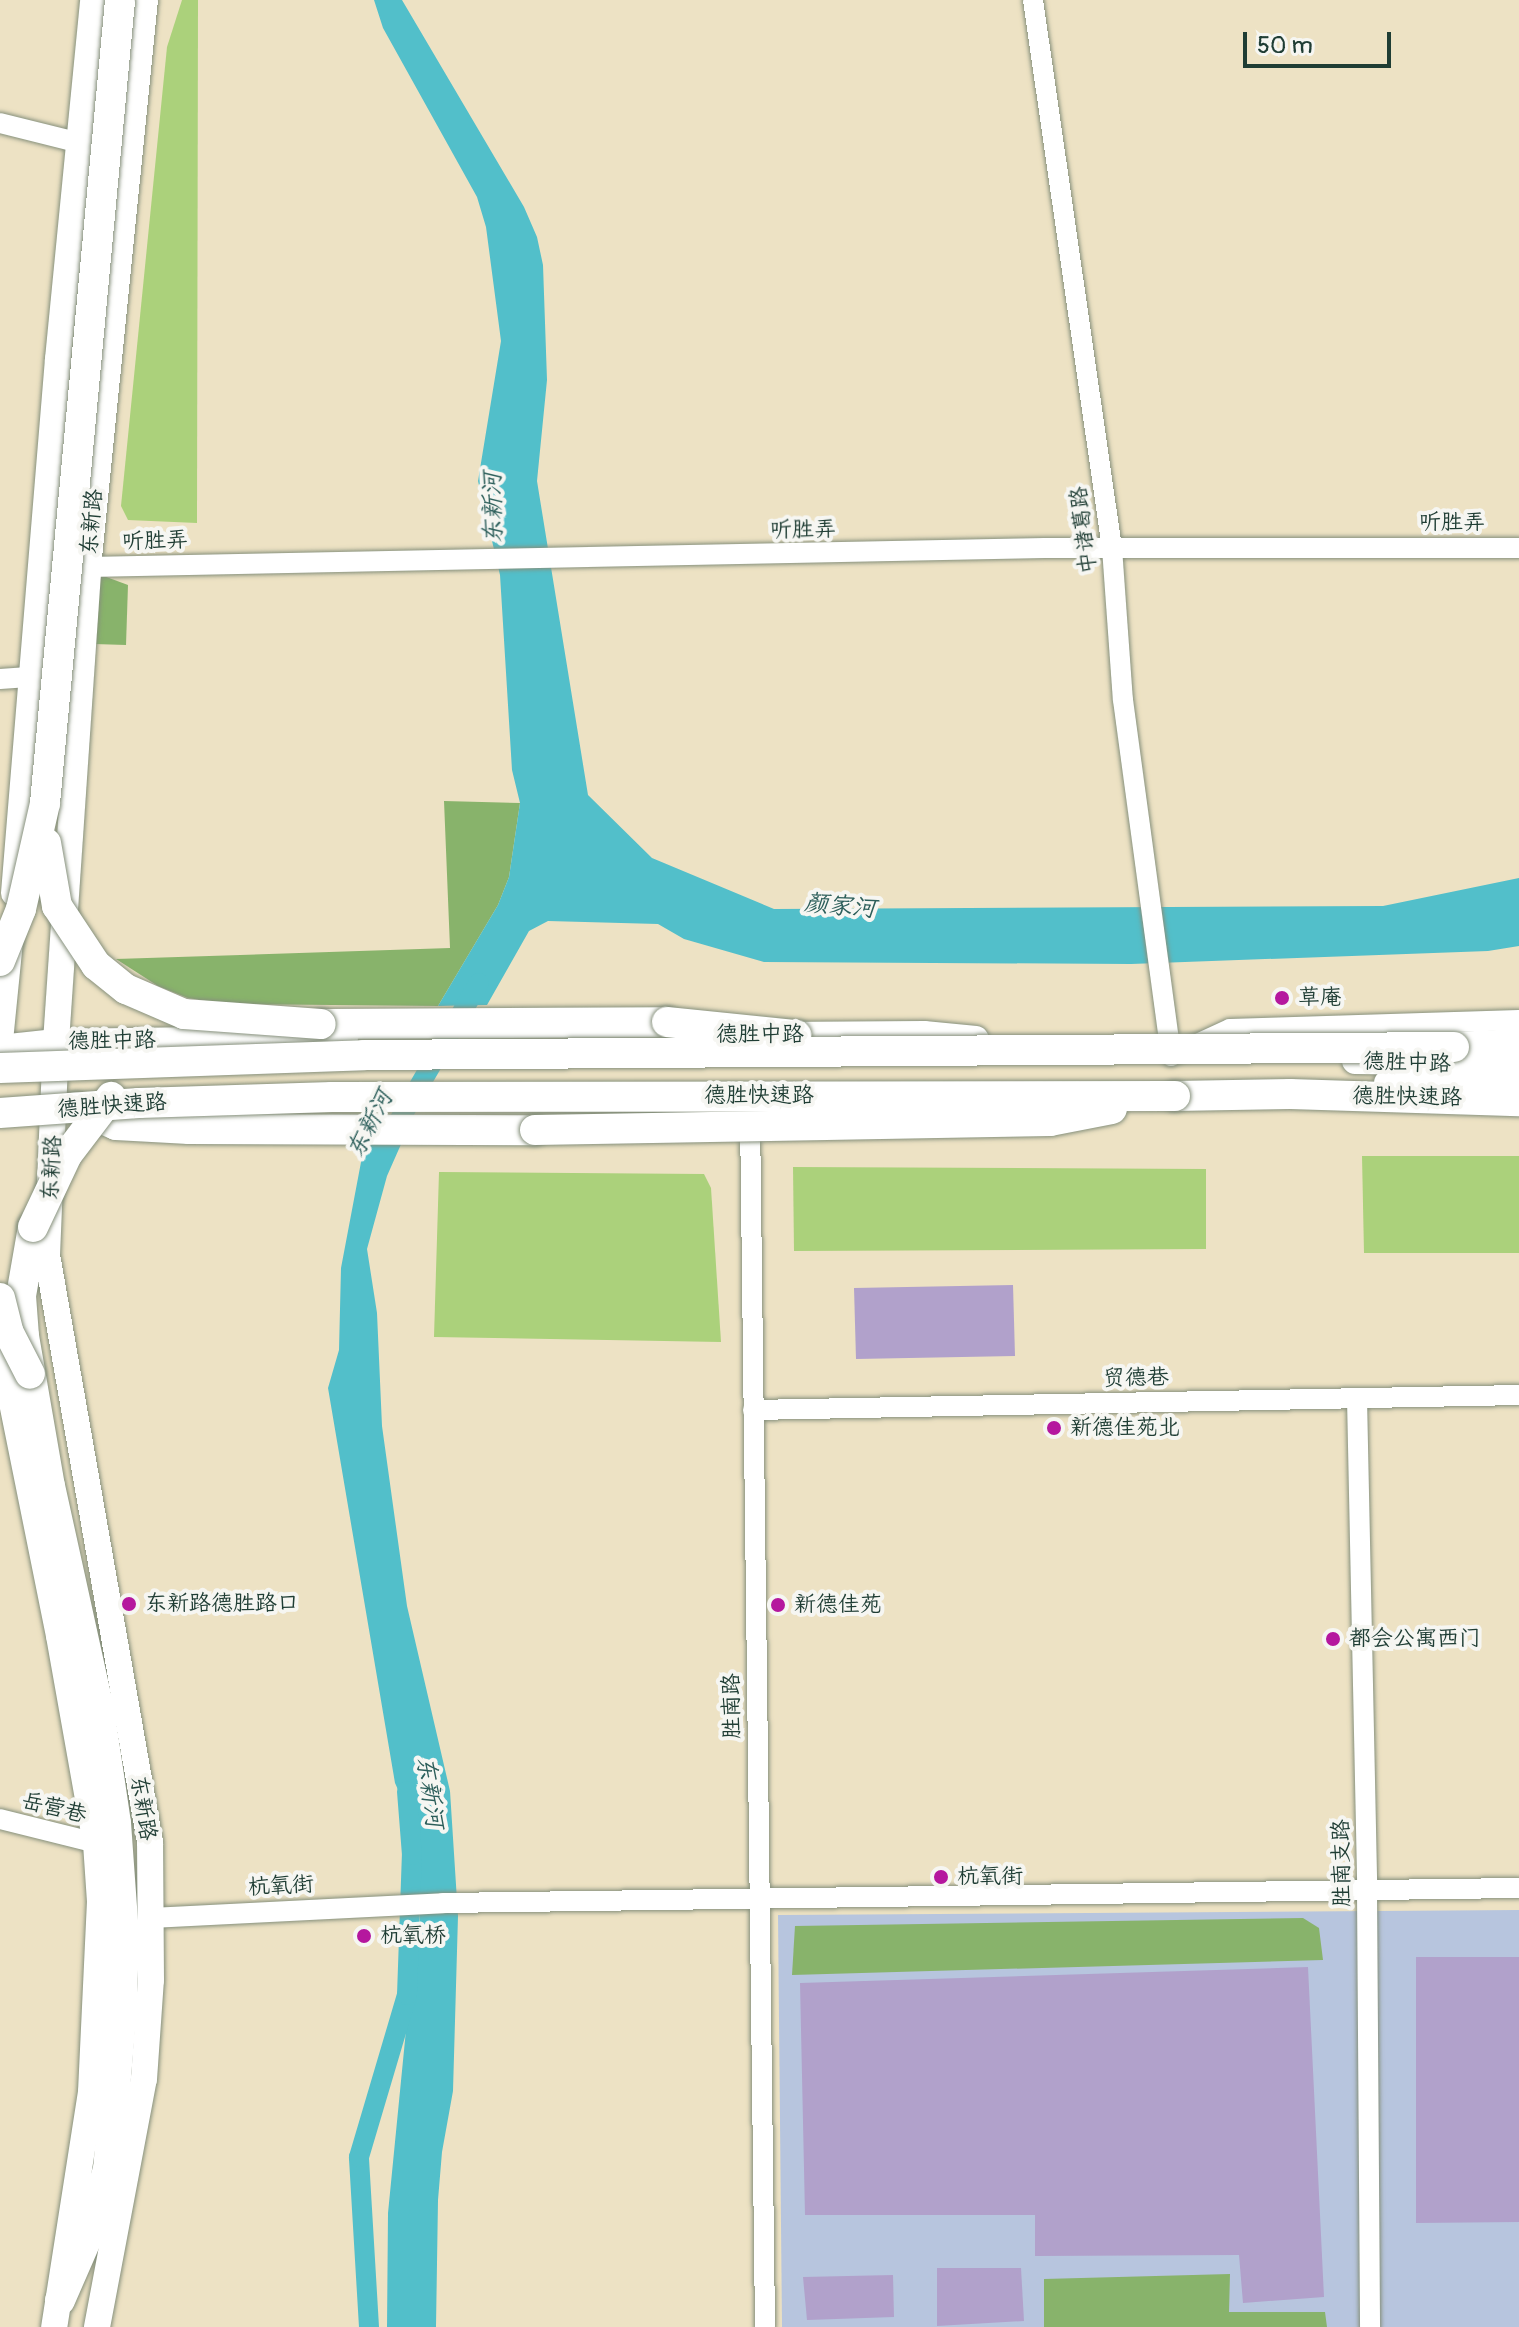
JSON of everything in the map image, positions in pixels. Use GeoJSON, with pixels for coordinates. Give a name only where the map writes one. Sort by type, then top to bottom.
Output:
{"type":"FeatureCollection","features":[{"type":"Feature","properties":{"kind":"highway"},"geometry":{"type":"LineString","coordinates":[[120,0],[45,803],[46,857],[57,906],[96,965],[116,981],[157,1005],[184,1014],[321,1024],[667,1022],[949,1051]]}},
{"type":"Feature","properties":{"kind":"highway"},"geometry":{"type":"LineString","coordinates":[[0,961],[21,909],[45,803]]}},
{"type":"Feature","properties":{"kind":"highway"},"geometry":{"type":"LineString","coordinates":[[57,2313],[88,2236],[108,2169],[122,2007],[124,1934],[110,1780],[99,1708],[50,1486],[30,1374],[21,1296],[24,1267],[47,1194],[88,1123],[111,1096],[145,1072],[219,1047],[321,1024]]}},
{"type":"Feature","properties":{"kind":"highway","name":"德胜快速路"},"geometry":{"type":"LineString","coordinates":[[0,1068],[364,1055],[1519,1044]]}},
{"type":"Feature","properties":{"kind":"highway","name":"德胜快速路"},"geometry":{"type":"LineString","coordinates":[[0,1113],[139,1103],[332,1097],[1290,1094],[1519,1101]]}},
{"type":"Feature","properties":{"kind":"highway"},"geometry":{"type":"LineString","coordinates":[[56,1097],[116,1125],[189,1129],[535,1130],[1050,1121],[1175,1096]]}},
{"type":"Feature","properties":{"kind":"highway"},"geometry":{"type":"LineString","coordinates":[[0,1298],[8,1331],[30,1374]]}},
{"type":"Feature","properties":{"kind":"main road"},"geometry":{"type":"LineString","coordinates":[[0,1041],[93,0]]}},
{"type":"Feature","properties":{"kind":"main road","name":"东新路"},"geometry":{"type":"LineString","coordinates":[[97,2327],[144,2079],[151,1980],[150,1842],[47,1255],[56,1042],[88,567],[145,0]]}},
{"type":"Feature","properties":{"kind":"main road","name":"德胜中路"},"geometry":{"type":"LineString","coordinates":[[0,1048],[56,1042],[924,1034],[1171,1056],[1454,1065],[1519,1063]]}},
{"type":"Feature","properties":{"kind":"main road","name":"德胜中路"},"geometry":{"type":"LineString","coordinates":[[0,1100],[185,1090],[1519,1083]]}},
{"type":"Feature","properties":{"kind":"main road"},"geometry":{"type":"LineString","coordinates":[[0,1285],[6,1373],[96,1843],[100,1901],[91,2092],[57,2313]]}},
{"type":"Feature","properties":{"kind":"street","name":"中诸葛路"},"geometry":{"type":"LineString","coordinates":[[1033,0],[1112,548],[1123,700],[1171,1056]]}},
{"type":"Feature","properties":{"kind":"street"},"geometry":{"type":"LineString","coordinates":[[0,123],[80,143]]}},
{"type":"Feature","properties":{"kind":"street","name":"听胜弄"},"geometry":{"type":"LineString","coordinates":[[88,567],[465,557],[1112,548],[1519,548]]}},
{"type":"Feature","properties":{"kind":"street"},"geometry":{"type":"LineString","coordinates":[[0,679],[32,677]]}},
{"type":"Feature","properties":{"kind":"street"},"geometry":{"type":"LineString","coordinates":[[1171,1056],[1230,1029],[1519,1020]]}},
{"type":"Feature","properties":{"kind":"street","name":"胜南路"},"geometry":{"type":"LineString","coordinates":[[749,1085],[765,2327]]}},
{"type":"Feature","properties":{"kind":"street","name":"贸德巷"},"geometry":{"type":"LineString","coordinates":[[753,1410],[1519,1395]]}},
{"type":"Feature","properties":{"kind":"street","name":"胜南支路"},"geometry":{"type":"LineString","coordinates":[[1357,1398],[1367,1891],[1370,2327]]}},
{"type":"Feature","properties":{"kind":"street","name":"岳营巷"},"geometry":{"type":"LineString","coordinates":[[0,1819],[96,1843]]}},
{"type":"Feature","properties":{"kind":"street","name":"杭氧街"},"geometry":{"type":"LineString","coordinates":[[151,1918],[443,1903],[1519,1888]]}},
{"type":"Feature","properties":{"kind":"shaded area"},"geometry":{"type":"Polygon","coordinates":[[[1519,1910],[1519,2327],[782,2327],[778,1915],[1519,1910]]]}},
{"type":"Feature","properties":{"kind":"green space"},"geometry":{"type":"Polygon","coordinates":[[[182,0],[198,0],[197,523],[128,520],[121,506],[167,47],[182,0]]]}},
{"type":"Feature","properties":{"kind":"green space"},"geometry":{"type":"Polygon","coordinates":[[[101,575],[128,585],[126,645],[94,644],[101,575]]]}},
{"type":"Feature","properties":{"kind":"green space"},"geometry":{"type":"Polygon","coordinates":[[[444,801],[520,803],[509,877],[498,905],[438,1006],[225,1004],[188,998],[158,986],[116,959],[450,948],[444,801]]]}},
{"type":"Feature","properties":{"kind":"green space"},"geometry":{"type":"Polygon","coordinates":[[[1362,1156],[1519,1156],[1519,1253],[1364,1253],[1362,1156]]]}},
{"type":"Feature","properties":{"kind":"green space"},"geometry":{"type":"Polygon","coordinates":[[[793,1167],[1206,1169],[1206,1249],[794,1251],[793,1167]]]}},
{"type":"Feature","properties":{"kind":"green space"},"geometry":{"type":"Polygon","coordinates":[[[439,1172],[704,1174],[711,1188],[721,1342],[434,1337],[439,1172]]]}},
{"type":"Feature","properties":{"kind":"green space"},"geometry":{"type":"Polygon","coordinates":[[[1303,1918],[1319,1928],[1323,1960],[792,1975],[795,1926],[1303,1918]]]}},
{"type":"Feature","properties":{"kind":"green space"},"geometry":{"type":"Polygon","coordinates":[[[1230,2274],[1229,2312],[1325,2312],[1327,2327],[1044,2327],[1044,2279],[1230,2274]]]}},
{"type":"Feature","properties":{"kind":"water"},"geometry":{"type":"Polygon","coordinates":[[[374,0],[402,0],[524,207],[537,237],[543,265],[547,380],[537,481],[588,795],[652,858],[774,909],[1383,906],[1519,878],[1519,946],[1488,951],[1131,964],[764,962],[684,939],[658,924],[548,921],[529,931],[487,1005],[438,1006],[498,905],[509,877],[520,803],[512,770],[500,575],[478,481],[501,341],[486,227],[477,197],[383,28],[374,0]]]}},
{"type":"Feature","properties":{"kind":"water"},"geometry":{"type":"Polygon","coordinates":[[[365,1141],[402,1142],[387,1176],[367,1249],[377,1313],[382,1426],[407,1606],[450,1791],[458,1916],[453,2091],[442,2152],[438,2200],[436,2327],[387,2327],[388,2213],[413,1959],[420,1927],[419,1836],[395,1783],[328,1388],[339,1350],[341,1268],[365,1141]]]}},
{"type":"Feature","properties":{"kind":"building"},"geometry":{"type":"Polygon","coordinates":[[[1013,1285],[1015,1356],[856,1359],[854,1288],[1013,1285]]]}},
{"type":"Feature","properties":{"kind":"building"},"geometry":{"type":"Polygon","coordinates":[[[1416,1957],[1519,1957],[1519,2222],[1416,2223],[1416,1957]]]}},
{"type":"Feature","properties":{"kind":"building"},"geometry":{"type":"Polygon","coordinates":[[[1308,1967],[1324,2297],[1243,2303],[1239,2255],[1035,2256],[1035,2215],[805,2215],[800,1983],[1308,1967]]]}},
{"type":"Feature","properties":{"kind":"building"},"geometry":{"type":"Polygon","coordinates":[[[937,2268],[1021,2268],[1024,2321],[937,2326],[937,2268]]]}},
{"type":"Feature","properties":{"kind":"building"},"geometry":{"type":"Polygon","coordinates":[[[893,2275],[894,2317],[807,2320],[803,2277],[893,2275]]]}},
{"type":"Feature","properties":{"kind":"waterway","name":"东新河"},"geometry":{"type":"LineString","coordinates":[[389,1138],[479,983]]}},
{"type":"Feature","properties":{"kind":"waterway","name":"东新河"},"geometry":{"type":"LineString","coordinates":[[369,2327],[359,2157],[407,1995],[412,1855],[407,1791]]}},
{"type":"Feature","properties":{"kind":"place","name":"草庵"},"geometry":{"type":"Point","coordinates":[1282,998]}},
{"type":"Feature","properties":{"kind":"place","name":"新德佳苑北"},"geometry":{"type":"Point","coordinates":[1054,1428]}},
{"type":"Feature","properties":{"kind":"place","name":"东新路德胜路口"},"geometry":{"type":"Point","coordinates":[129,1604]}},
{"type":"Feature","properties":{"kind":"place","name":"新德佳苑"},"geometry":{"type":"Point","coordinates":[778,1605]}},
{"type":"Feature","properties":{"kind":"place","name":"都会公寓西门"},"geometry":{"type":"Point","coordinates":[1333,1639]}},
{"type":"Feature","properties":{"kind":"place","name":"杭氧街"},"geometry":{"type":"Point","coordinates":[941,1877]}},
{"type":"Feature","properties":{"kind":"place","name":"杭氧桥"},"geometry":{"type":"Point","coordinates":[364,1936]}},
{"type":"Feature","properties":{"kind":"water label","name":"颜家河"},"geometry":{"type":"Point","coordinates":[840,906]}}]}
